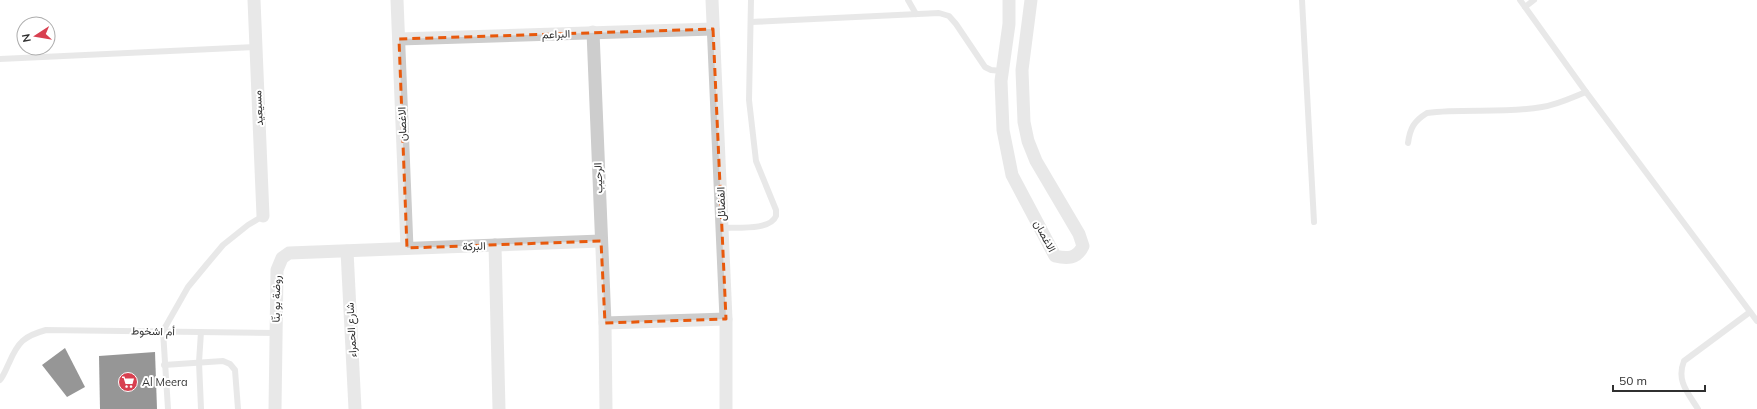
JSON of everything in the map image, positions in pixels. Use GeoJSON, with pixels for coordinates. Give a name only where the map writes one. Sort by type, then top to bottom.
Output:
{"type":"FeatureCollection","features":[{"type":"Feature","properties":{"kind":"street","name":"مسيعيد"},"geometry":{"type":"LineString","coordinates":[[254,0],[263,216]]}},
{"type":"Feature","properties":{"kind":"street","name":"الاغصان"},"geometry":{"type":"LineString","coordinates":[[397,0],[407,248]]}},
{"type":"Feature","properties":{"kind":"street","name":"الفضائل"},"geometry":{"type":"LineString","coordinates":[[712,0],[726,319],[726,409]]}},
{"type":"Feature","properties":{"kind":"street","name":"الاغصان"},"geometry":{"type":"LineString","coordinates":[[1009,0],[1009,24],[1001,80],[1003,130],[1012,175],[1055,256],[1066,259],[1076,255],[1081,251],[1083,246],[1079,234],[1036,161],[1028,142],[1024,122],[1022,70],[1031,0]]}},
{"type":"Feature","properties":{"kind":"street","name":"البراعم"},"geometry":{"type":"LineString","coordinates":[[399,39],[713,29]]}},
{"type":"Feature","properties":{"kind":"street","name":"الرحيب"},"geometry":{"type":"LineString","coordinates":[[592,32],[605,323],[606,409]]}},
{"type":"Feature","properties":{"kind":"street","name":"البركة"},"geometry":{"type":"LineString","coordinates":[[347,251],[601,241]]}},
{"type":"Feature","properties":{"kind":"street"},"geometry":{"type":"LineString","coordinates":[[494,245],[499,409]]}},
{"type":"Feature","properties":{"kind":"street","name":"روضة بو بنّا"},"geometry":{"type":"LineString","coordinates":[[275,409],[277,270],[282,258],[294,251],[347,251]]}},
{"type":"Feature","properties":{"kind":"street","name":"شارع الحمراء"},"geometry":{"type":"LineString","coordinates":[[347,251],[355,409]]}},
{"type":"Feature","properties":{"kind":"street"},"geometry":{"type":"LineString","coordinates":[[605,323],[726,319]]}},
{"type":"Feature","properties":{"kind":"lane"},"geometry":{"type":"LineString","coordinates":[[722,228],[763,226],[770,224],[776,216],[776,210],[756,161],[749,100],[751,0]]}},
{"type":"Feature","properties":{"kind":"lane"},"geometry":{"type":"LineString","coordinates":[[908,0],[916,14]]}},
{"type":"Feature","properties":{"kind":"lane"},"geometry":{"type":"LineString","coordinates":[[1302,0],[1314,222]]}},
{"type":"Feature","properties":{"kind":"lane"},"geometry":{"type":"LineString","coordinates":[[1520,0],[1586,92],[1757,321]]}},
{"type":"Feature","properties":{"kind":"lane"},"geometry":{"type":"LineString","coordinates":[[1525,7],[1534,0]]}},
{"type":"Feature","properties":{"kind":"lane"},"geometry":{"type":"LineString","coordinates":[[751,22],[938,13],[949,16],[956,24],[985,67],[991,70],[1002,71]]}},
{"type":"Feature","properties":{"kind":"lane"},"geometry":{"type":"LineString","coordinates":[[0,59],[255,47]]}},
{"type":"Feature","properties":{"kind":"lane"},"geometry":{"type":"LineString","coordinates":[[1408,143],[1410,130],[1416,120],[1427,113],[1530,109],[1558,103],[1586,92]]}},
{"type":"Feature","properties":{"kind":"lane"},"geometry":{"type":"LineString","coordinates":[[168,409],[163,331],[188,287],[223,245],[248,225],[263,216]]}},
{"type":"Feature","properties":{"kind":"lane"},"geometry":{"type":"LineString","coordinates":[[1698,409],[1681,378],[1681,369],[1684,361],[1750,312]]}},
{"type":"Feature","properties":{"kind":"lane","name":"أم اشخوط"},"geometry":{"type":"LineString","coordinates":[[0,380],[15,350],[31,334],[46,330],[276,333]]}},
{"type":"Feature","properties":{"kind":"lane"},"geometry":{"type":"LineString","coordinates":[[201,332],[199,362],[201,409]]}},
{"type":"Feature","properties":{"kind":"lane"},"geometry":{"type":"LineString","coordinates":[[164,365],[223,361],[230,364],[235,370],[238,409]]}},
{"type":"Feature","properties":{"kind":"highlighted area"},"geometry":{"type":"Polygon","coordinates":[[[713,29],[726,319],[605,323],[601,241],[407,248],[399,39],[713,29]]]}},
{"type":"Feature","properties":{"kind":"building"},"geometry":{"type":"Polygon","coordinates":[[[65,348],[85,387],[67,397],[42,365],[65,348]]]}},
{"type":"Feature","properties":{"kind":"building","name":"Al Meera"},"geometry":{"type":"Polygon","coordinates":[[[155,352],[157,409],[100,409],[99,356],[155,352]]]}},
{"type":"Feature","properties":{"kind":"place","name":"Al Meera"},"geometry":{"type":"Point","coordinates":[128,382]}}]}
